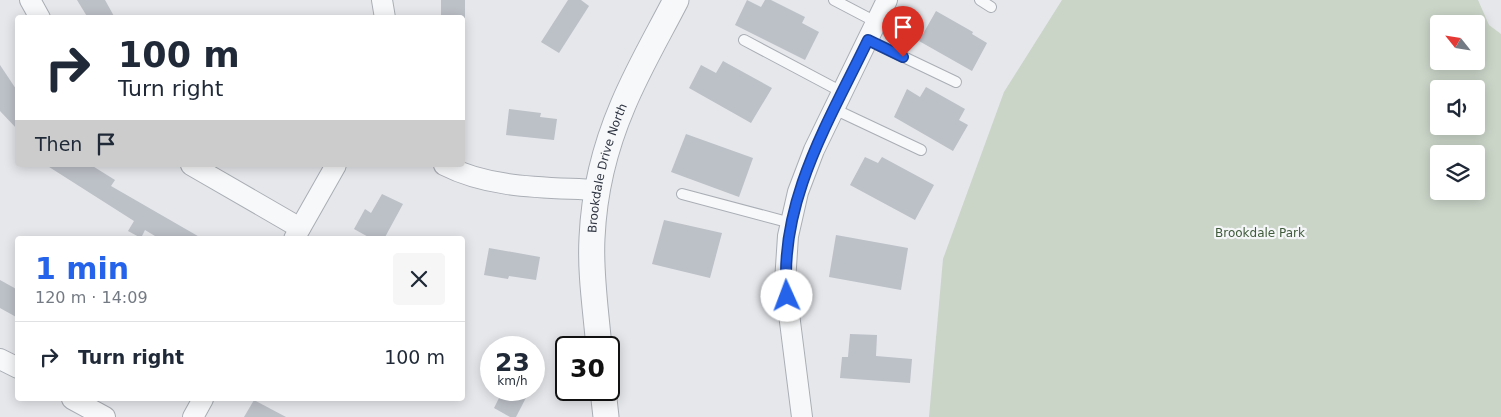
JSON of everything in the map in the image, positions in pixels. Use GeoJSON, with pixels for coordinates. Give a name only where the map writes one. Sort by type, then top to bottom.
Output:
{"type":"FeatureCollection","features":[{"type":"Feature","properties":{"kind":"street"},"geometry":{"type":"LineString","coordinates":[[30,0],[38,15]]}},
{"type":"Feature","properties":{"kind":"street"},"geometry":{"type":"LineString","coordinates":[[382,0],[384,15]]}},
{"type":"Feature","properties":{"kind":"street","name":"Brookdale Drive North"},"geometry":{"type":"LineString","coordinates":[[598,336],[593,284],[592,238],[596,190],[607,148],[623,105],[676,0]]}},
{"type":"Feature","properties":{"kind":"street"},"geometry":{"type":"LineString","coordinates":[[802,417],[785,282],[788,236],[798,192],[814,150],[887,0]]}},
{"type":"Feature","properties":{"kind":"street"},"geometry":{"type":"LineString","coordinates":[[193,167],[297,233],[335,167]]}},
{"type":"Feature","properties":{"kind":"street"},"geometry":{"type":"LineString","coordinates":[[448,167],[461,174],[486,181],[512,185],[596,190]]}},
{"type":"Feature","properties":{"kind":"street"},"geometry":{"type":"LineString","coordinates":[[0,359],[15,366]]}},
{"type":"Feature","properties":{"kind":"street"},"geometry":{"type":"LineString","coordinates":[[76,401],[105,417]]}},
{"type":"Feature","properties":{"kind":"street"},"geometry":{"type":"LineString","coordinates":[[193,417],[202,401]]}},
{"type":"Feature","properties":{"kind":"street"},"geometry":{"type":"LineString","coordinates":[[604,401],[606,417]]}},
{"type":"Feature","properties":{"kind":"lane"},"geometry":{"type":"LineString","coordinates":[[834,0],[876,22]]}},
{"type":"Feature","properties":{"kind":"lane"},"geometry":{"type":"LineString","coordinates":[[980,0],[990,7]]}},
{"type":"Feature","properties":{"kind":"lane"},"geometry":{"type":"LineString","coordinates":[[744,40],[838,101],[921,150]]}},
{"type":"Feature","properties":{"kind":"lane"},"geometry":{"type":"LineString","coordinates":[[868,40],[956,82]]}},
{"type":"Feature","properties":{"kind":"lane"},"geometry":{"type":"LineString","coordinates":[[682,194],[791,223]]}},
{"type":"Feature","properties":{"kind":"green space","name":"Brookdale Park"},"geometry":{"type":"Polygon","coordinates":[[[1062,0],[1478,0],[1485,15],[1430,15],[1430,70],[1485,70],[1485,16],[1489,25],[1501,34],[1501,417],[929,417],[943,259],[1004,92],[1062,0]]]}},
{"type":"Feature","properties":{"kind":"building"},"geometry":{"type":"Polygon","coordinates":[[[77,0],[105,0],[113,15],[86,15],[77,0]]]}},
{"type":"Feature","properties":{"kind":"building"},"geometry":{"type":"Polygon","coordinates":[[[441,0],[465,0],[465,15],[441,15],[441,0]]]}},
{"type":"Feature","properties":{"kind":"building"},"geometry":{"type":"Polygon","coordinates":[[[568,0],[581,0],[589,6],[559,53],[541,42],[568,0]]]}},
{"type":"Feature","properties":{"kind":"building"},"geometry":{"type":"Polygon","coordinates":[[[747,0],[761,7],[765,0],[771,0],[805,17],[802,23],[819,32],[805,60],[735,25],[747,0]]]}},
{"type":"Feature","properties":{"kind":"building"},"geometry":{"type":"Polygon","coordinates":[[[936,11],[973,32],[972,34],[987,43],[972,71],[919,41],[936,11]]]}},
{"type":"Feature","properties":{"kind":"building"},"geometry":{"type":"Polygon","coordinates":[[[723,61],[772,88],[751,123],[689,88],[701,65],[716,73],[723,61]]]}},
{"type":"Feature","properties":{"kind":"building"},"geometry":{"type":"Polygon","coordinates":[[[0,65],[15,88],[15,127],[0,111],[0,65]]]}},
{"type":"Feature","properties":{"kind":"building"},"geometry":{"type":"Polygon","coordinates":[[[926,87],[965,109],[959,120],[968,125],[953,151],[894,117],[907,89],[920,97],[926,87]]]}},
{"type":"Feature","properties":{"kind":"building"},"geometry":{"type":"Polygon","coordinates":[[[509,109],[541,113],[540,117],[557,119],[554,140],[506,135],[509,109]]]}},
{"type":"Feature","properties":{"kind":"building"},"geometry":{"type":"Polygon","coordinates":[[[686,134],[753,158],[739,197],[671,172],[686,134]]]}},
{"type":"Feature","properties":{"kind":"building"},"geometry":{"type":"Polygon","coordinates":[[[865,157],[878,163],[882,157],[934,185],[915,220],[850,185],[865,157]]]}},
{"type":"Feature","properties":{"kind":"building"},"geometry":{"type":"Polygon","coordinates":[[[49,167],[94,167],[115,180],[111,186],[198,236],[155,236],[145,230],[142,236],[137,236],[128,231],[134,221],[49,167]]]}},
{"type":"Feature","properties":{"kind":"building"},"geometry":{"type":"Polygon","coordinates":[[[382,194],[403,204],[386,236],[367,236],[354,229],[365,209],[371,213],[382,194]]]}},
{"type":"Feature","properties":{"kind":"building"},"geometry":{"type":"Polygon","coordinates":[[[664,220],[722,233],[710,278],[652,264],[664,220]]]}},
{"type":"Feature","properties":{"kind":"building"},"geometry":{"type":"Polygon","coordinates":[[[836,235],[908,248],[901,290],[829,277],[836,235]]]}},
{"type":"Feature","properties":{"kind":"building"},"geometry":{"type":"Polygon","coordinates":[[[489,248],[540,257],[536,280],[509,276],[508,279],[484,275],[489,248]]]}},
{"type":"Feature","properties":{"kind":"building"},"geometry":{"type":"Polygon","coordinates":[[[0,280],[15,288],[15,316],[0,308],[0,280]]]}},
{"type":"Feature","properties":{"kind":"building"},"geometry":{"type":"Polygon","coordinates":[[[850,334],[877,335],[876,356],[912,359],[910,383],[840,378],[842,357],[848,357],[850,334]]]}},
{"type":"Feature","properties":{"kind":"building"},"geometry":{"type":"Polygon","coordinates":[[[253,401],[256,401],[286,417],[244,417],[253,401]]]}},
{"type":"Feature","properties":{"kind":"building"},"geometry":{"type":"Polygon","coordinates":[[[498,401],[524,401],[516,417],[510,417],[494,408],[498,401]]]}},
{"type":"Feature","properties":{"kind":"route"},"geometry":{"type":"LineString","coordinates":[[787,296],[785,282],[788,236],[798,192],[814,150],[868,40],[903,57]]}}]}
